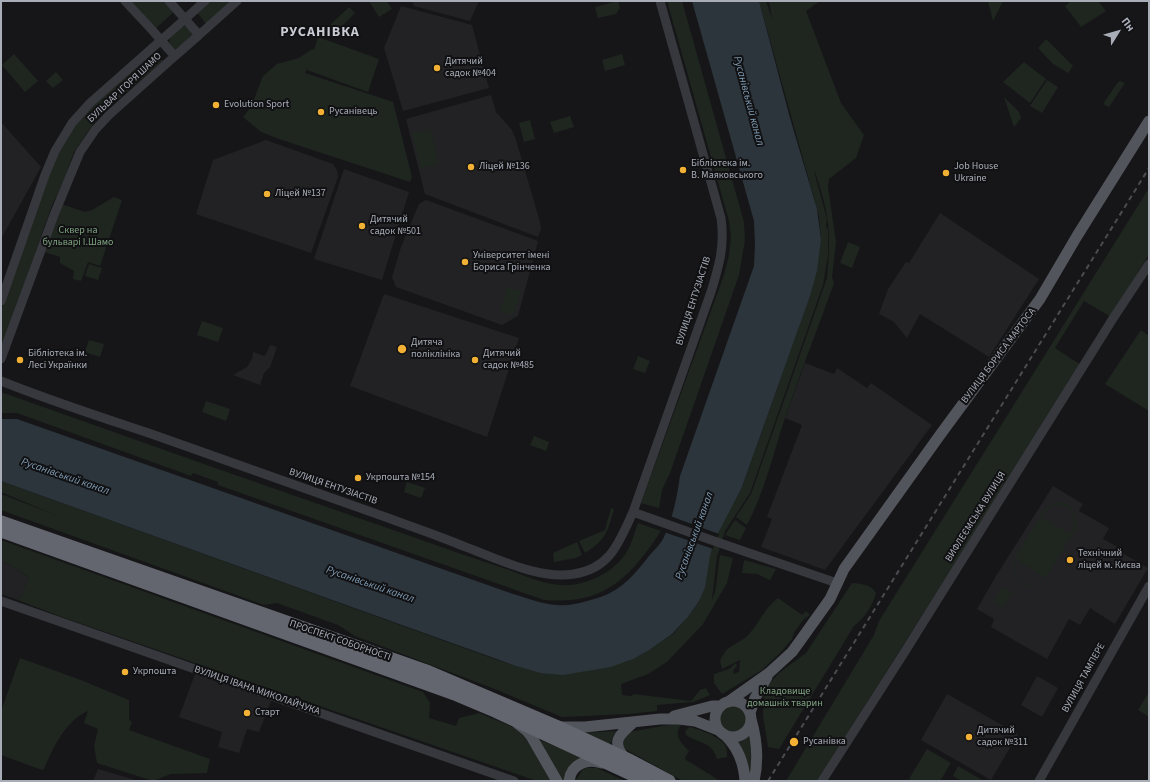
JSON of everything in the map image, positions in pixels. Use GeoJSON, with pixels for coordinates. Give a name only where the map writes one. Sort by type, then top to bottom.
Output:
{"type":"FeatureCollection","features":[{"type":"Feature","properties":{"kind":"highway","name":"ПРОСПЕКТ СОБОРНОСТІ"},"geometry":{"type":"LineString","coordinates":[[1,522],[429,672],[558,727],[627,759],[669,781]]}},
{"type":"Feature","properties":{"kind":"highway","name":"ПРОСПЕКТ СОБОРНОСТІ"},"geometry":{"type":"LineString","coordinates":[[1,532],[457,695],[646,781]]}},
{"type":"Feature","properties":{"kind":"main road","name":"ВУЛИЦЯ БОРИСА МАРТОСА"},"geometry":{"type":"LineString","coordinates":[[558,727],[585,727],[660,719],[724,704],[769,673],[784,660],[800,642],[830,599],[844,568],[1040,299],[1077,236],[1149,121]]}},
{"type":"Feature","properties":{"kind":"main road","name":"ВУЛИЦЯ БОРИСА МАРТОСА"},"geometry":{"type":"LineString","coordinates":[[750,716],[755,698],[769,673]]}},
{"type":"Feature","properties":{"kind":"main road"},"geometry":{"type":"LineString","coordinates":[[745,781],[740,757],[735,747],[722,733],[714,721],[715,715],[724,704],[733,701],[743,705],[750,716],[755,734],[757,747],[756,774],[754,781]]}},
{"type":"Feature","properties":{"kind":"main road"},"geometry":{"type":"LineString","coordinates":[[506,716],[527,731],[539,748],[558,781]]}},
{"type":"Feature","properties":{"kind":"main road"},"geometry":{"type":"LineString","coordinates":[[722,733],[731,738],[743,734],[750,725],[750,716]]}},
{"type":"Feature","properties":{"kind":"main road","name":"ВУЛИЦЯ БОРИСА МАРТОСА"},"geometry":{"type":"LineString","coordinates":[[660,719],[690,720],[705,724],[722,733]]}},
{"type":"Feature","properties":{"kind":"main road"},"geometry":{"type":"LineString","coordinates":[[627,759],[621,753],[617,744],[618,738],[635,722]]}},
{"type":"Feature","properties":{"kind":"main road"},"geometry":{"type":"LineString","coordinates":[[569,781],[572,771],[577,766],[588,761],[598,762],[633,775]]}},
{"type":"Feature","properties":{"kind":"street"},"geometry":{"type":"LineString","coordinates":[[126,1],[175,56]]}},
{"type":"Feature","properties":{"kind":"street"},"geometry":{"type":"LineString","coordinates":[[168,1],[199,35],[237,1]]}},
{"type":"Feature","properties":{"kind":"street"},"geometry":{"type":"LineString","coordinates":[[185,19],[205,1]]}},
{"type":"Feature","properties":{"kind":"street","name":"ВУЛИЦЯ ЕНТУЗІАСТІВ"},"geometry":{"type":"LineString","coordinates":[[1,381],[445,538],[520,567],[559,576],[589,570],[600,564],[618,546],[633,512],[711,292],[723,244],[721,218],[660,1]]}},
{"type":"Feature","properties":{"kind":"street","name":"БУЛЬВАР ІГОРЯ ШАМО"},"geometry":{"type":"LineString","coordinates":[[1,301],[45,175],[58,146],[72,123],[90,103],[185,19]]}},
{"type":"Feature","properties":{"kind":"street","name":"БУЛЬВАР ІГОРЯ ШАМО"},"geometry":{"type":"LineString","coordinates":[[1,359],[66,181],[80,152],[95,130],[109,116],[199,35]]}},
{"type":"Feature","properties":{"kind":"street","name":"ВИФЛЕЄМСЬКА ВУЛИЦЯ"},"geometry":{"type":"LineString","coordinates":[[822,781],[1149,264]]}},
{"type":"Feature","properties":{"kind":"street"},"geometry":{"type":"LineString","coordinates":[[633,512],[837,583]]}},
{"type":"Feature","properties":{"kind":"street","name":"ВУЛИЦЯ ТАМПЕРЕ"},"geometry":{"type":"LineString","coordinates":[[1039,781],[1149,586]]}},
{"type":"Feature","properties":{"kind":"street","name":"ВУЛИЦЯ ІВАНА МИКОЛАЙЧУКА"},"geometry":{"type":"LineString","coordinates":[[2,605],[514,781]]}},
{"type":"Feature","properties":{"kind":"shaded area"},"geometry":{"type":"Polygon","coordinates":[[[412,1],[479,1],[470,21],[414,6],[412,1]]]}},
{"type":"Feature","properties":{"kind":"shaded area","name":"Дитячий садок №404"},"geometry":{"type":"Polygon","coordinates":[[[401,6],[472,25],[489,88],[403,111],[384,48],[401,6]]]}},
{"type":"Feature","properties":{"kind":"shaded area","name":"Ліцей №136"},"geometry":{"type":"Polygon","coordinates":[[[491,95],[496,112],[512,130],[516,140],[540,222],[541,229],[538,237],[425,194],[406,119],[491,95]]]}},
{"type":"Feature","properties":{"kind":"shaded area"},"geometry":{"type":"Polygon","coordinates":[[[1,122],[41,167],[1,239],[1,122]]]}},
{"type":"Feature","properties":{"kind":"shaded area","name":"Ліцей №137"},"geometry":{"type":"Polygon","coordinates":[[[266,140],[333,164],[337,170],[338,177],[311,253],[196,214],[213,160],[266,140]]]}},
{"type":"Feature","properties":{"kind":"shaded area","name":"Дитячий садок №501"},"geometry":{"type":"Polygon","coordinates":[[[344,169],[409,192],[382,280],[314,259],[344,169]]]}},
{"type":"Feature","properties":{"kind":"shaded area","name":"Університет імені Бориса Грінченка"},"geometry":{"type":"Polygon","coordinates":[[[426,200],[538,241],[518,316],[502,325],[396,287],[392,277],[401,247],[419,204],[426,200]]]}},
{"type":"Feature","properties":{"kind":"shaded area"},"geometry":{"type":"Polygon","coordinates":[[[940,213],[1039,279],[989,357],[920,314],[907,338],[894,322],[879,314],[888,289],[906,262],[909,263],[940,213]]]}},
{"type":"Feature","properties":{"kind":"shaded area"},"geometry":{"type":"Polygon","coordinates":[[[384,294],[519,338],[487,437],[350,386],[384,294]]]}},
{"type":"Feature","properties":{"kind":"shaded area"},"geometry":{"type":"Polygon","coordinates":[[[270,345],[277,347],[270,367],[264,373],[260,385],[233,375],[247,367],[252,359],[253,352],[264,356],[270,345]]]}},
{"type":"Feature","properties":{"kind":"shaded area"},"geometry":{"type":"Polygon","coordinates":[[[805,363],[834,374],[837,368],[867,388],[871,383],[932,425],[825,570],[761,547],[772,519],[767,517],[802,425],[785,418],[805,363]]]}},
{"type":"Feature","properties":{"kind":"shaded area","name":"Технічний ліцей м. Києва"},"geometry":{"type":"Polygon","coordinates":[[[1053,486],[1083,504],[1079,511],[1109,528],[1103,539],[1120,548],[1119,551],[1148,568],[1115,624],[1090,608],[1080,625],[1069,619],[1047,659],[991,627],[994,619],[977,609],[1053,486]]]}},
{"type":"Feature","properties":{"kind":"shaded area"},"geometry":{"type":"Polygon","coordinates":[[[1,561],[7,563],[29,577],[21,597],[18,600],[1,594],[1,561]]]}},
{"type":"Feature","properties":{"kind":"shaded area"},"geometry":{"type":"Polygon","coordinates":[[[195,674],[271,701],[259,732],[247,729],[239,753],[218,747],[222,732],[179,717],[195,674]]]}},
{"type":"Feature","properties":{"kind":"shaded area"},"geometry":{"type":"Polygon","coordinates":[[[1037,676],[1058,688],[1042,717],[1021,705],[1037,676]]]}},
{"type":"Feature","properties":{"kind":"shaded area","name":"Дитячий садок №311"},"geometry":{"type":"Polygon","coordinates":[[[947,694],[1018,734],[991,780],[921,740],[947,694]]]}},
{"type":"Feature","properties":{"kind":"shaded area"},"geometry":{"type":"Polygon","coordinates":[[[98,769],[139,781],[93,781],[98,769]]]}},
{"type":"Feature","properties":{"kind":"green space"},"geometry":{"type":"Polygon","coordinates":[[[126,1],[169,1],[176,10],[153,31],[126,1]]]}},
{"type":"Feature","properties":{"kind":"green space"},"geometry":{"type":"Polygon","coordinates":[[[205,1],[237,1],[208,26],[195,10],[205,1]]]}},
{"type":"Feature","properties":{"kind":"green space"},"geometry":{"type":"Polygon","coordinates":[[[369,1],[387,1],[392,9],[379,17],[369,1]]]}},
{"type":"Feature","properties":{"kind":"green space"},"geometry":{"type":"Polygon","coordinates":[[[618,1],[620,8],[616,14],[598,18],[595,7],[618,1]]]}},
{"type":"Feature","properties":{"kind":"green space"},"geometry":{"type":"Polygon","coordinates":[[[667,1],[682,1],[744,222],[745,240],[739,275],[670,473],[662,490],[659,508],[641,503],[724,275],[729,255],[731,237],[729,221],[667,1]]]}},
{"type":"Feature","properties":{"kind":"green space"},"geometry":{"type":"Polygon","coordinates":[[[759,1],[766,1],[772,19],[769,1],[820,1],[806,11],[841,103],[864,135],[856,158],[829,179],[828,187],[836,242],[832,277],[834,283],[791,401],[764,486],[747,525],[736,517],[751,494],[827,278],[829,255],[829,234],[827,213],[814,171],[827,219],[826,226],[828,230],[828,256],[823,285],[750,493],[725,531],[717,556],[712,600],[720,555],[733,558],[727,583],[703,624],[667,662],[648,674],[621,684],[622,695],[632,696],[633,694],[691,701],[700,690],[706,688],[710,695],[693,702],[657,705],[657,711],[629,714],[562,717],[492,688],[355,636],[338,625],[277,603],[264,605],[1,510],[1,494],[58,516],[1,492],[1,481],[500,661],[540,673],[656,645],[673,634],[688,617],[699,601],[705,587],[709,557],[713,543],[743,485],[809,298],[816,274],[821,241],[819,216],[759,1]]]}},
{"type":"Feature","properties":{"kind":"green space"},"geometry":{"type":"Polygon","coordinates":[[[988,1],[1003,1],[993,21],[988,1]]]}},
{"type":"Feature","properties":{"kind":"green space"},"geometry":{"type":"Polygon","coordinates":[[[1071,1],[1098,1],[1106,11],[1081,27],[1065,6],[1071,1]]]}},
{"type":"Feature","properties":{"kind":"green space"},"geometry":{"type":"Polygon","coordinates":[[[349,7],[355,13],[336,32],[330,25],[349,7]]]}},
{"type":"Feature","properties":{"kind":"green space"},"geometry":{"type":"Polygon","coordinates":[[[184,26],[190,30],[193,36],[176,49],[173,48],[169,44],[170,38],[184,26]]]}},
{"type":"Feature","properties":{"kind":"green space","name":"Русанівець"},"geometry":{"type":"Polygon","coordinates":[[[318,37],[379,59],[368,92],[307,69],[305,73],[393,102],[412,177],[410,182],[261,132],[243,117],[251,107],[263,76],[277,64],[299,58],[312,49],[314,50],[318,37]]]}},
{"type":"Feature","properties":{"kind":"green space"},"geometry":{"type":"Polygon","coordinates":[[[1046,39],[1073,66],[1068,73],[1053,64],[1038,48],[1046,39]]]}},
{"type":"Feature","properties":{"kind":"green space"},"geometry":{"type":"Polygon","coordinates":[[[154,51],[163,61],[102,113],[74,152],[62,185],[52,205],[1,350],[1,311],[48,176],[58,152],[75,125],[92,105],[154,51]]]}},
{"type":"Feature","properties":{"kind":"green space"},"geometry":{"type":"Polygon","coordinates":[[[14,54],[38,81],[25,92],[2,65],[14,54]]]}},
{"type":"Feature","properties":{"kind":"green space"},"geometry":{"type":"Polygon","coordinates":[[[622,54],[625,65],[605,71],[602,60],[622,54]]]}},
{"type":"Feature","properties":{"kind":"green space"},"geometry":{"type":"Polygon","coordinates":[[[1024,62],[1046,79],[1030,103],[1003,82],[1024,62]]]}},
{"type":"Feature","properties":{"kind":"green space"},"geometry":{"type":"Polygon","coordinates":[[[56,72],[63,80],[53,88],[46,81],[56,72]]]}},
{"type":"Feature","properties":{"kind":"green space"},"geometry":{"type":"Polygon","coordinates":[[[1047,80],[1058,87],[1042,113],[1030,106],[1047,80]]]}},
{"type":"Feature","properties":{"kind":"green space"},"geometry":{"type":"Polygon","coordinates":[[[1120,81],[1125,83],[1109,107],[1103,104],[1118,82],[1120,81]]]}},
{"type":"Feature","properties":{"kind":"green space"},"geometry":{"type":"Polygon","coordinates":[[[1004,97],[1019,112],[1021,118],[1014,127],[1004,97]]]}},
{"type":"Feature","properties":{"kind":"green space"},"geometry":{"type":"Polygon","coordinates":[[[570,116],[574,127],[554,133],[550,122],[570,116]]]}},
{"type":"Feature","properties":{"kind":"green space"},"geometry":{"type":"Polygon","coordinates":[[[530,120],[535,139],[524,142],[519,123],[530,120]]]}},
{"type":"Feature","properties":{"kind":"green space"},"geometry":{"type":"Polygon","coordinates":[[[430,129],[439,164],[420,168],[412,133],[430,129]]]}},
{"type":"Feature","properties":{"kind":"green space"},"geometry":{"type":"Polygon","coordinates":[[[1149,188],[1149,254],[1111,317],[1084,301],[1055,348],[1081,365],[817,781],[786,781],[874,635],[879,621],[1149,188]]]}},
{"type":"Feature","properties":{"kind":"green space","name":"Сквер на бульварі І.Шамо"},"geometry":{"type":"Polygon","coordinates":[[[114,197],[122,200],[100,266],[88,262],[81,281],[73,279],[74,271],[60,263],[60,257],[44,252],[61,204],[85,212],[92,210],[114,197]]]}},
{"type":"Feature","properties":{"kind":"green space"},"geometry":{"type":"Polygon","coordinates":[[[848,242],[860,247],[852,268],[840,263],[848,242]]]}},
{"type":"Feature","properties":{"kind":"green space"},"geometry":{"type":"Polygon","coordinates":[[[89,264],[102,268],[98,280],[85,276],[89,264]]]}},
{"type":"Feature","properties":{"kind":"green space"},"geometry":{"type":"Polygon","coordinates":[[[508,287],[521,291],[513,316],[500,311],[508,287]]]}},
{"type":"Feature","properties":{"kind":"green space"},"geometry":{"type":"Polygon","coordinates":[[[202,321],[223,328],[218,342],[197,335],[202,321]]]}},
{"type":"Feature","properties":{"kind":"green space"},"geometry":{"type":"Polygon","coordinates":[[[1141,330],[1149,336],[1149,411],[1105,384],[1141,330]]]}},
{"type":"Feature","properties":{"kind":"green space"},"geometry":{"type":"Polygon","coordinates":[[[89,340],[104,344],[100,357],[85,352],[89,340]]]}},
{"type":"Feature","properties":{"kind":"green space"},"geometry":{"type":"Polygon","coordinates":[[[638,356],[650,361],[645,373],[633,369],[638,356]]]}},
{"type":"Feature","properties":{"kind":"green space"},"geometry":{"type":"Polygon","coordinates":[[[1,392],[545,583],[562,585],[578,584],[594,579],[609,571],[628,550],[638,523],[661,531],[638,563],[613,585],[599,593],[583,598],[544,600],[218,485],[218,482],[193,473],[191,476],[17,413],[1,413],[1,392]]]}},
{"type":"Feature","properties":{"kind":"green space"},"geometry":{"type":"Polygon","coordinates":[[[206,401],[230,409],[226,421],[202,412],[206,401]]]}},
{"type":"Feature","properties":{"kind":"green space"},"geometry":{"type":"Polygon","coordinates":[[[534,436],[549,442],[546,451],[530,445],[534,436]]]}},
{"type":"Feature","properties":{"kind":"green space"},"geometry":{"type":"Polygon","coordinates":[[[407,482],[425,488],[421,498],[404,492],[407,482]]]}},
{"type":"Feature","properties":{"kind":"green space"},"geometry":{"type":"Polygon","coordinates":[[[1054,503],[1065,503],[1072,508],[1077,519],[1076,529],[1043,582],[1032,587],[1026,587],[1017,581],[1012,571],[1014,560],[1044,510],[1054,503]],[[1054,505],[1046,511],[1042,517],[1070,534],[1074,523],[1073,513],[1066,507],[1054,505]],[[1016,560],[1014,574],[1022,584],[1028,586],[1040,583],[1044,577],[1016,560]]]}},
{"type":"Feature","properties":{"kind":"green space"},"geometry":{"type":"Polygon","coordinates":[[[611,508],[614,509],[608,529],[598,544],[585,553],[579,541],[605,530],[611,508]]]}},
{"type":"Feature","properties":{"kind":"green space"},"geometry":{"type":"Polygon","coordinates":[[[735,520],[746,528],[740,540],[725,535],[735,520]]]}},
{"type":"Feature","properties":{"kind":"green space"},"geometry":{"type":"Polygon","coordinates":[[[1,540],[423,692],[430,703],[429,718],[456,726],[459,718],[479,713],[520,730],[554,781],[537,781],[59,616],[18,600],[21,597],[29,577],[7,563],[1,561],[1,540]]]}},
{"type":"Feature","properties":{"kind":"green space"},"geometry":{"type":"Polygon","coordinates":[[[577,542],[582,555],[576,558],[554,562],[553,553],[577,542]]]}},
{"type":"Feature","properties":{"kind":"green space"},"geometry":{"type":"Polygon","coordinates":[[[744,560],[776,569],[770,580],[757,574],[742,573],[744,560]]]}},
{"type":"Feature","properties":{"kind":"green space","name":"Кладовище домашніх тварин"},"geometry":{"type":"Polygon","coordinates":[[[852,583],[866,585],[871,588],[876,593],[875,598],[865,616],[854,626],[779,749],[768,747],[763,716],[764,689],[779,673],[806,653],[852,583]]]}},
{"type":"Feature","properties":{"kind":"green space"},"geometry":{"type":"Polygon","coordinates":[[[1002,587],[1012,593],[1003,608],[993,602],[1002,587]]]}},
{"type":"Feature","properties":{"kind":"green space"},"geometry":{"type":"Polygon","coordinates":[[[778,598],[802,615],[806,611],[810,615],[804,619],[795,631],[792,639],[781,652],[762,670],[722,694],[714,683],[714,674],[729,669],[736,663],[737,666],[734,669],[733,674],[739,672],[740,660],[722,669],[720,661],[724,654],[728,649],[743,640],[754,629],[766,610],[778,598]]]}},
{"type":"Feature","properties":{"kind":"green space"},"geometry":{"type":"Polygon","coordinates":[[[20,658],[81,680],[129,700],[129,720],[132,722],[129,730],[210,759],[207,773],[171,774],[153,781],[97,763],[94,746],[98,729],[84,723],[88,711],[73,721],[66,728],[51,752],[44,769],[42,770],[1,755],[1,711],[20,658]]]}},
{"type":"Feature","properties":{"kind":"green space"},"geometry":{"type":"Polygon","coordinates":[[[1149,692],[1149,717],[1138,710],[1149,692]]]}},
{"type":"Feature","properties":{"kind":"green space"},"geometry":{"type":"Polygon","coordinates":[[[732,705],[742,709],[746,719],[742,729],[732,733],[722,729],[718,719],[722,709],[732,705]]]}},
{"type":"Feature","properties":{"kind":"green space"},"geometry":{"type":"Polygon","coordinates":[[[685,722],[678,729],[678,737],[689,751],[685,758],[686,760],[719,781],[683,781],[625,749],[621,745],[629,732],[685,722]]]}},
{"type":"Feature","properties":{"kind":"green space"},"geometry":{"type":"Polygon","coordinates":[[[690,727],[710,734],[720,740],[726,747],[727,757],[717,759],[712,749],[686,735],[685,732],[690,727]]]}},
{"type":"Feature","properties":{"kind":"green space"},"geometry":{"type":"Polygon","coordinates":[[[616,731],[610,745],[584,733],[616,731]]]}},
{"type":"Feature","properties":{"kind":"green space"},"geometry":{"type":"Polygon","coordinates":[[[751,733],[753,742],[750,781],[737,742],[741,742],[751,733]]]}},
{"type":"Feature","properties":{"kind":"green space"},"geometry":{"type":"Polygon","coordinates":[[[537,739],[583,757],[565,781],[561,781],[537,739]]]}},
{"type":"Feature","properties":{"kind":"green space"},"geometry":{"type":"Polygon","coordinates":[[[927,749],[951,763],[940,781],[912,781],[909,779],[927,749]]]}},
{"type":"Feature","properties":{"kind":"green space"},"geometry":{"type":"Polygon","coordinates":[[[958,766],[984,781],[962,781],[953,776],[958,766]]]}},
{"type":"Feature","properties":{"kind":"green space"},"geometry":{"type":"Polygon","coordinates":[[[587,768],[597,768],[625,781],[573,781],[573,778],[577,779],[582,770],[587,768]]]}},
{"type":"Feature","properties":{"kind":"water","name":"Русанівський канал"},"geometry":{"type":"Polygon","coordinates":[[[692,1],[759,1],[790,118],[817,209],[821,240],[817,271],[810,296],[742,487],[714,541],[705,588],[699,601],[688,617],[672,634],[649,650],[633,659],[611,667],[563,675],[540,673],[516,666],[1,481],[1,419],[17,419],[535,601],[557,605],[580,603],[598,598],[615,590],[636,572],[664,537],[670,522],[678,492],[680,476],[754,266],[754,221],[692,1]]]}},
{"type":"Feature","properties":{"kind":"pier"},"geometry":{"type":"Polygon","coordinates":[[[670,516],[719,534],[713,549],[664,532],[670,516]]]}},
{"type":"Feature","properties":{"kind":"railway"},"geometry":{"type":"LineString","coordinates":[[768,781],[1149,168]]}},
{"type":"Feature","properties":{"kind":"place","name":"Дитячий садок №404"},"geometry":{"type":"Point","coordinates":[437,68]}},
{"type":"Feature","properties":{"kind":"place","name":"Evolution Sport"},"geometry":{"type":"Point","coordinates":[216,105]}},
{"type":"Feature","properties":{"kind":"place","name":"Русанівець"},"geometry":{"type":"Point","coordinates":[321,112]}},
{"type":"Feature","properties":{"kind":"place","name":"Ліцей №136"},"geometry":{"type":"Point","coordinates":[471,167]}},
{"type":"Feature","properties":{"kind":"place","name":"Бібліотека ім. В. Маяковського"},"geometry":{"type":"Point","coordinates":[683,170]}},
{"type":"Feature","properties":{"kind":"place","name":"Job House Ukraine"},"geometry":{"type":"Point","coordinates":[946,173]}},
{"type":"Feature","properties":{"kind":"place","name":"Ліцей №137"},"geometry":{"type":"Point","coordinates":[267,194]}},
{"type":"Feature","properties":{"kind":"place","name":"Дитячий садок №501"},"geometry":{"type":"Point","coordinates":[362,226]}},
{"type":"Feature","properties":{"kind":"place","name":"Університет імені Бориса Грінченка"},"geometry":{"type":"Point","coordinates":[465,262]}},
{"type":"Feature","properties":{"kind":"place","name":"Дитяча поліклініка"},"geometry":{"type":"Point","coordinates":[402,349]}},
{"type":"Feature","properties":{"kind":"place","name":"Бібліотека ім. Лесі Українки"},"geometry":{"type":"Point","coordinates":[20,360]}},
{"type":"Feature","properties":{"kind":"place","name":"Дитячий садок №485"},"geometry":{"type":"Point","coordinates":[475,360]}},
{"type":"Feature","properties":{"kind":"place","name":"Укрпошта №154"},"geometry":{"type":"Point","coordinates":[358,478]}},
{"type":"Feature","properties":{"kind":"place","name":"Технічний ліцей м. Києва"},"geometry":{"type":"Point","coordinates":[1070,560]}},
{"type":"Feature","properties":{"kind":"place","name":"Укрпошта"},"geometry":{"type":"Point","coordinates":[125,672]}},
{"type":"Feature","properties":{"kind":"place","name":"Старт"},"geometry":{"type":"Point","coordinates":[247,713]}},
{"type":"Feature","properties":{"kind":"place","name":"Дитячий садок №311"},"geometry":{"type":"Point","coordinates":[969,737]}},
{"type":"Feature","properties":{"kind":"place","name":"Русанівка"},"geometry":{"type":"Point","coordinates":[794,742]}},
{"type":"Feature","properties":{"kind":"district","name":"РУСАНІВКА"},"geometry":{"type":"Point","coordinates":[320,33]}}]}
